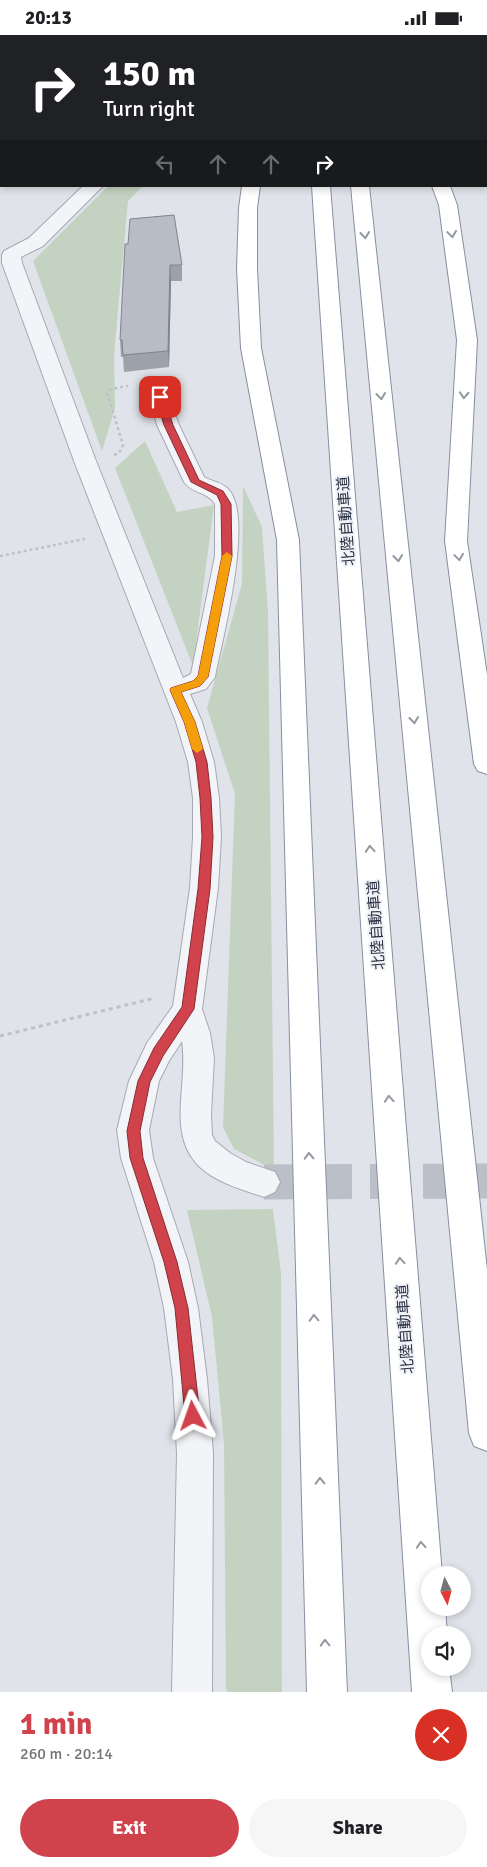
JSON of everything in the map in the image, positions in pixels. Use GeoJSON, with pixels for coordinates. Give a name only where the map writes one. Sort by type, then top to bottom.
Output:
{"type":"FeatureCollection","features":[{"type":"Feature","properties":{"kind":"highway"},"geometry":{"type":"LineString","coordinates":[[251,187],[248,208],[247,269],[251,348],[288,540],[327,1692]]}},
{"type":"Feature","properties":{"kind":"highway","name":"北陸自動車道"},"geometry":{"type":"LineString","coordinates":[[321,187],[427,1626]]}},
{"type":"Feature","properties":{"kind":"highway"},"geometry":{"type":"LineString","coordinates":[[360,187],[487,1433]]}},
{"type":"Feature","properties":{"kind":"highway"},"geometry":{"type":"LineString","coordinates":[[441,187],[448,205],[467,340],[456,541],[487,764]]}},
{"type":"Feature","properties":{"kind":"highway"},"geometry":{"type":"LineString","coordinates":[[431,1676],[432,1692]]}},
{"type":"Feature","properties":{"kind":"street"},"geometry":{"type":"LineString","coordinates":[[93,187],[36,242],[11,255],[12,263],[84,461],[189,722],[201,762],[206,798],[207,837],[204,889],[188,1009],[196,1032],[199,1059],[196,1119],[199,1142],[212,1159],[235,1173],[264,1182]]}},
{"type":"Feature","properties":{"kind":"street"},"geometry":{"type":"LineString","coordinates":[[156,383],[168,425],[195,482],[220,493],[226,504],[228,526],[226,564],[203,677],[197,683],[175,690]]}},
{"type":"Feature","properties":{"kind":"street"},"geometry":{"type":"LineString","coordinates":[[188,1009],[158,1052],[144,1081],[133,1131],[137,1158],[171,1262],[182,1308],[190,1379],[195,1453],[192,1692]]}},
{"type":"Feature","properties":{"kind":"path"},"geometry":{"type":"LineString","coordinates":[[84,461],[110,457],[119,453],[123,445],[107,392],[118,387],[156,383]]}},
{"type":"Feature","properties":{"kind":"path"},"geometry":{"type":"LineString","coordinates":[[0,556],[113,533]]}},
{"type":"Feature","properties":{"kind":"path"},"geometry":{"type":"LineString","coordinates":[[0,1036],[160,996],[188,1009]]}},
{"type":"Feature","properties":{"kind":"green space"},"geometry":{"type":"Polygon","coordinates":[[[107,187],[142,187],[128,201],[114,355],[115,408],[102,451],[33,261],[107,187]]]}},
{"type":"Feature","properties":{"kind":"green space"},"geometry":{"type":"Polygon","coordinates":[[[145,441],[177,512],[214,505],[193,666],[115,468],[145,441]]]}},
{"type":"Feature","properties":{"kind":"green space"},"geometry":{"type":"Polygon","coordinates":[[[243,486],[262,527],[268,612],[274,1170],[234,1149],[223,1127],[235,794],[207,708],[242,584],[243,486]]]}},
{"type":"Feature","properties":{"kind":"green space"},"geometry":{"type":"Polygon","coordinates":[[[273,1209],[281,1273],[282,1692],[228,1692],[226,1690],[224,1444],[212,1317],[187,1210],[273,1209]]]}},
{"type":"Feature","properties":{"kind":"building"},"geometry":{"type":"Polygon","coordinates":[[[174,215],[182,265],[170,265],[168,351],[123,355],[122,340],[120,340],[125,244],[128,244],[130,219],[174,215]]]}},
{"type":"Feature","properties":{"kind":"tunnel"},"geometry":{"type":"LineString","coordinates":[[264,1182],[487,1181]]}},
{"type":"Feature","properties":{"kind":"slow traffic"},"geometry":{"type":"LineString","coordinates":[[197,749],[189,722],[175,690],[197,683],[203,677],[227,556]]}},
{"type":"Feature","properties":{"kind":"route"},"geometry":{"type":"LineString","coordinates":[[160,397],[168,425],[195,482],[220,493],[226,504],[228,526],[227,556],[203,677],[197,683],[175,690],[189,722],[201,762],[206,798],[207,837],[204,889],[188,1009],[158,1052],[144,1081],[133,1131],[137,1158],[171,1262],[182,1308],[193,1416]]}}]}
